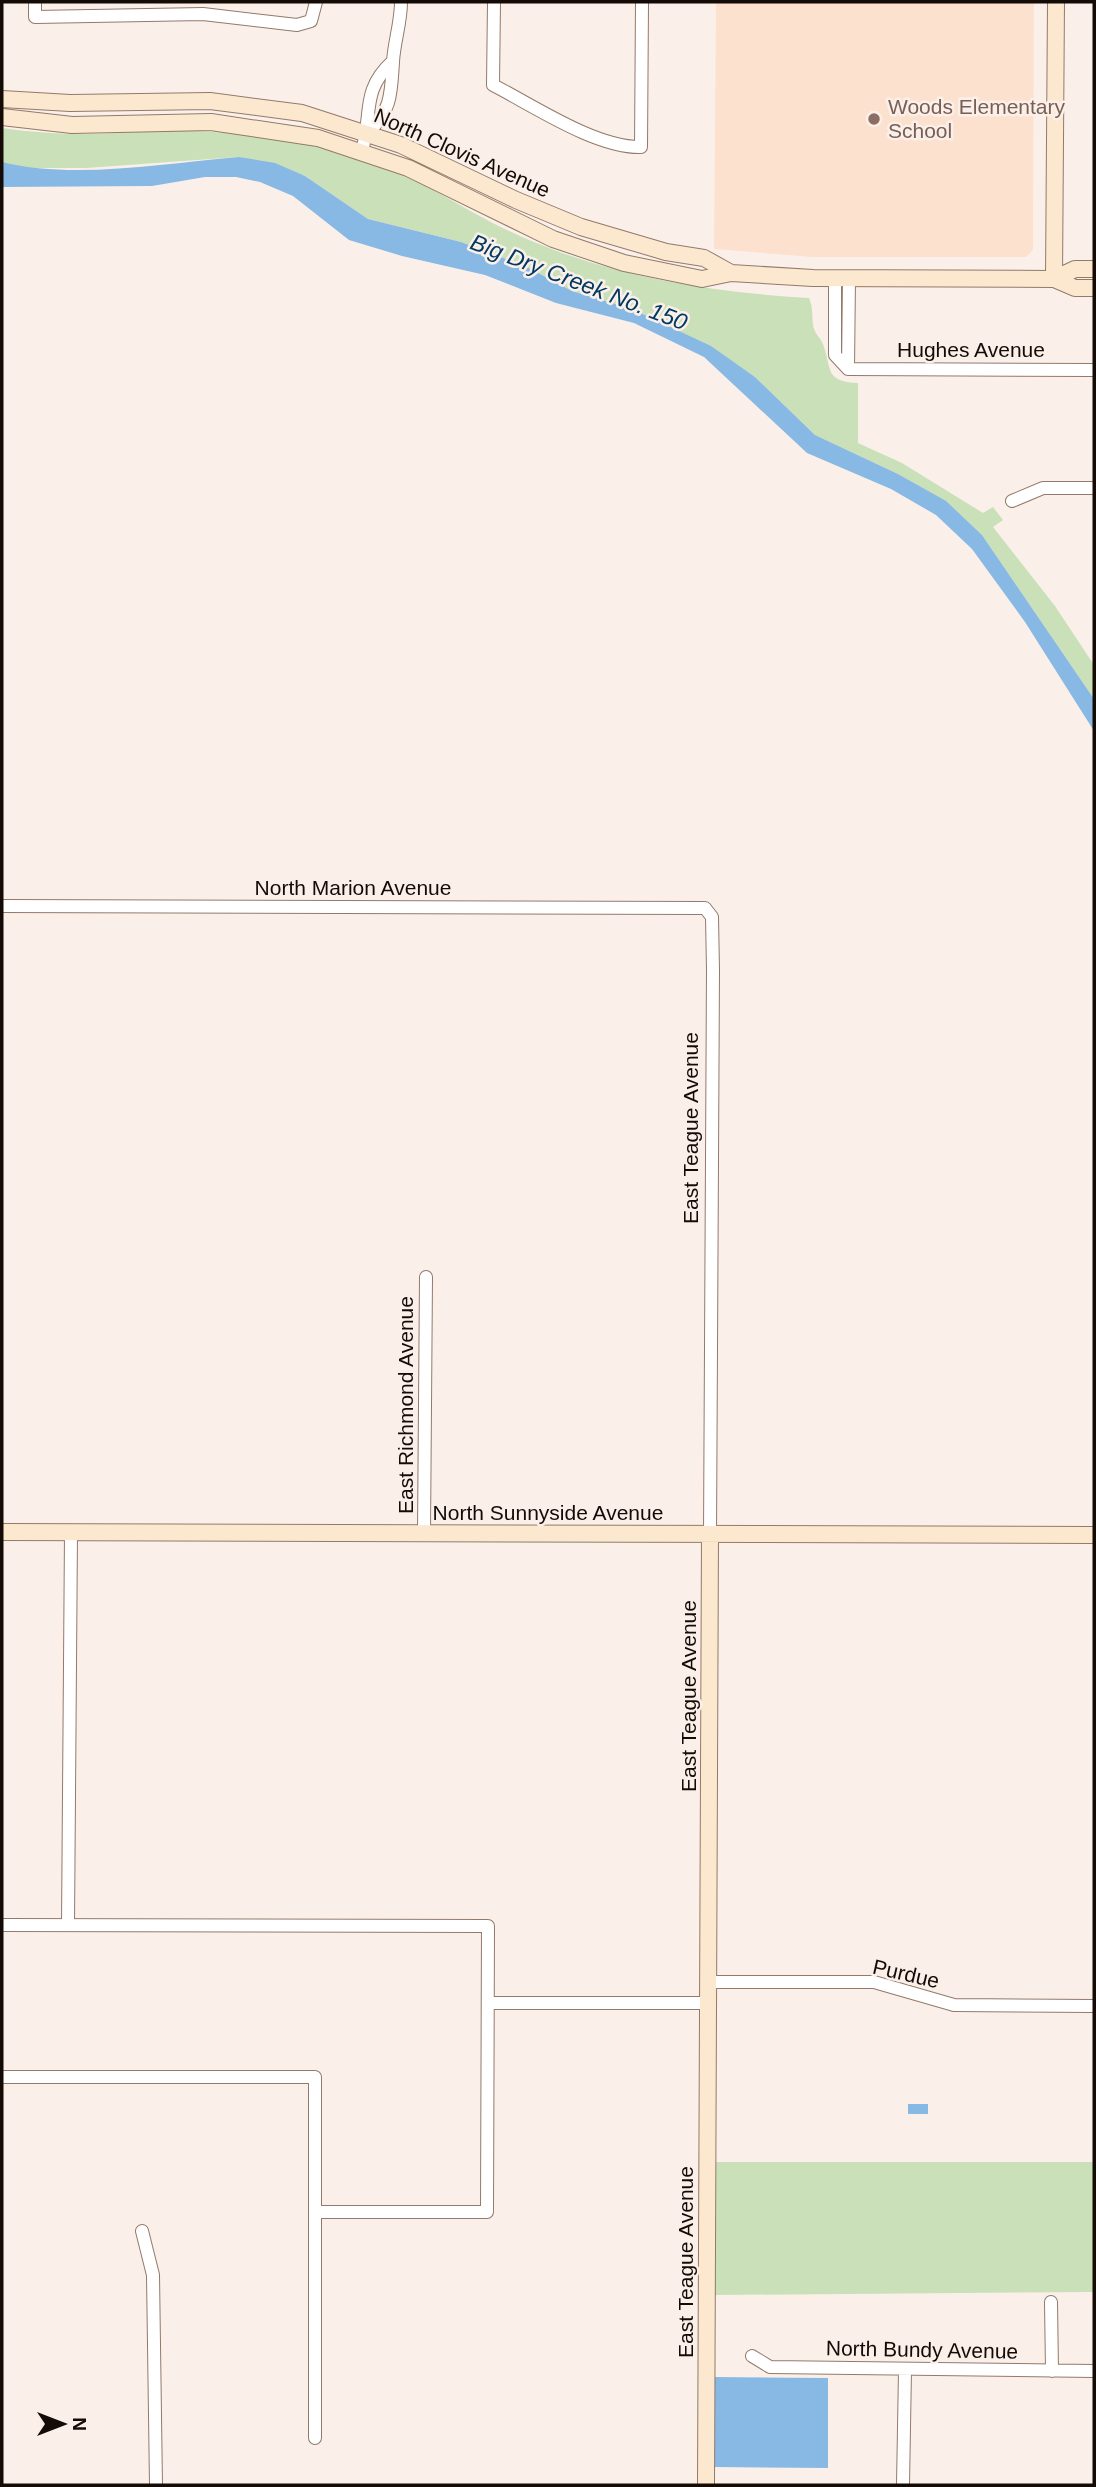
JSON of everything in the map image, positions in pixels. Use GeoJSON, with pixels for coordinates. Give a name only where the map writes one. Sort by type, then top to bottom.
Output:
{"type":"FeatureCollection","features":[{"type":"Feature","properties":{"kind":"main road"},"geometry":{"type":"LineString","coordinates":[[1054,279],[1056,2]]}},
{"type":"Feature","properties":{"kind":"main road","name":"North Clovis Avenue"},"geometry":{"type":"LineString","coordinates":[[2,99],[40,102],[241,103],[302,113],[368,132],[434,159],[549,215],[619,240],[704,258],[731,273]]}},
{"type":"Feature","properties":{"kind":"main road","name":"North Clovis Avenue"},"geometry":{"type":"LineString","coordinates":[[2,117],[72,125],[211,122],[318,138],[362,150],[408,168],[517,223],[589,252],[702,279],[731,273],[842,278],[1054,279],[1075,288],[1094,288]]}},
{"type":"Feature","properties":{"kind":"main road","name":"North Clovis Avenue"},"geometry":{"type":"LineString","coordinates":[[1054,279],[1075,269],[1094,269]]}},
{"type":"Feature","properties":{"kind":"main road","name":"North Sunnyside Avenue"},"geometry":{"type":"LineString","coordinates":[[2,1532],[1094,1535]]}},
{"type":"Feature","properties":{"kind":"main road","name":"East Teague Avenue"},"geometry":{"type":"LineString","coordinates":[[706,2485],[710,1535]]}},
{"type":"Feature","properties":{"kind":"street"},"geometry":{"type":"LineString","coordinates":[[36,2],[35,17],[175,8],[297,25],[311,21],[316,2]]}},
{"type":"Feature","properties":{"kind":"street"},"geometry":{"type":"LineString","coordinates":[[362,150],[368,132],[383,120],[394,80],[393,61],[401,2]]}},
{"type":"Feature","properties":{"kind":"street"},"geometry":{"type":"LineString","coordinates":[[494,2],[494,85],[587,132],[621,145],[641,147],[642,2]]}},
{"type":"Feature","properties":{"kind":"street","name":"Hughes Avenue"},"geometry":{"type":"LineString","coordinates":[[842,278],[835,355],[848,369],[1094,370]]}},
{"type":"Feature","properties":{"kind":"street"},"geometry":{"type":"LineString","coordinates":[[1012,501],[1043,488],[1094,488]]}},
{"type":"Feature","properties":{"kind":"street","name":"North Marion Avenue"},"geometry":{"type":"LineString","coordinates":[[2,906],[705,908]]}},
{"type":"Feature","properties":{"kind":"street","name":"East Teague Avenue"},"geometry":{"type":"LineString","coordinates":[[705,908],[712,917],[713,970],[710,1535]]}},
{"type":"Feature","properties":{"kind":"street","name":"East Richmond Avenue"},"geometry":{"type":"LineString","coordinates":[[424,1534],[426,1277]]}},
{"type":"Feature","properties":{"kind":"street"},"geometry":{"type":"LineString","coordinates":[[68,1925],[71,1532]]}},
{"type":"Feature","properties":{"kind":"street"},"geometry":{"type":"LineString","coordinates":[[2,1925],[488,1926],[487,2212],[315,2212]]}},
{"type":"Feature","properties":{"kind":"street","name":"Purdue"},"geometry":{"type":"LineString","coordinates":[[709,1982],[874,1982],[954,2005],[1094,2006]]}},
{"type":"Feature","properties":{"kind":"street"},"geometry":{"type":"LineString","coordinates":[[488,2003],[709,2003]]}},
{"type":"Feature","properties":{"kind":"street"},"geometry":{"type":"LineString","coordinates":[[2,2077],[315,2077],[315,2438]]}},
{"type":"Feature","properties":{"kind":"street"},"geometry":{"type":"LineString","coordinates":[[142,2231],[153,2275],[156,2485]]}},
{"type":"Feature","properties":{"kind":"street"},"geometry":{"type":"LineString","coordinates":[[1051,2302],[1052,2371]]}},
{"type":"Feature","properties":{"kind":"street","name":"North Bundy Avenue"},"geometry":{"type":"LineString","coordinates":[[752,2356],[770,2367],[1094,2371]]}},
{"type":"Feature","properties":{"kind":"street"},"geometry":{"type":"LineString","coordinates":[[903,2485],[905,2370]]}},
{"type":"Feature","properties":{"kind":"shaded area","name":"Woods Elementary School"},"geometry":{"type":"Polygon","coordinates":[[[716,2],[1034,2],[1033,250],[1026,257],[812,257],[714,249],[716,2]]]}},
{"type":"Feature","properties":{"kind":"green space"},"geometry":{"type":"Polygon","coordinates":[[[2,128],[76,134],[166,130],[211,132],[255,136],[322,148],[390,169],[498,226],[590,262],[698,287],[809,298],[814,328],[823,344],[831,372],[839,380],[858,383],[858,443],[902,463],[983,513],[993,507],[1003,520],[993,527],[1055,606],[1094,665],[1094,699],[982,535],[945,501],[898,474],[815,435],[755,377],[710,346],[632,309],[572,291],[525,266],[461,242],[368,219],[305,176],[239,157],[86,168],[27,168],[2,162],[2,128]]]}},
{"type":"Feature","properties":{"kind":"green space"},"geometry":{"type":"Polygon","coordinates":[[[715,2162],[1094,2162],[1094,2292],[715,2295],[715,2162]]]}},
{"type":"Feature","properties":{"kind":"water"},"geometry":{"type":"Polygon","coordinates":[[[239,157],[275,163],[305,176],[368,219],[461,242],[525,266],[572,291],[632,309],[711,346],[755,377],[815,435],[898,474],[946,501],[982,535],[1094,699],[1094,731],[1025,622],[972,549],[936,515],[891,489],[807,453],[704,357],[634,323],[556,303],[485,275],[402,256],[349,240],[293,196],[260,182],[236,177],[205,177],[152,186],[2,187],[2,162],[59,170],[89,170],[239,157]]]}},
{"type":"Feature","properties":{"kind":"water"},"geometry":{"type":"Polygon","coordinates":[[[908,2104],[928,2104],[928,2114],[908,2114],[908,2104]]]}},
{"type":"Feature","properties":{"kind":"water"},"geometry":{"type":"Polygon","coordinates":[[[715,2377],[828,2378],[828,2468],[714,2467],[715,2377]]]}},
{"type":"Feature","properties":{"kind":"place","name":"Woods Elementary School"},"geometry":{"type":"Point","coordinates":[874,119]}},
{"type":"Feature","properties":{"kind":"water label","name":"Big Dry Creek No. 150"},"geometry":{"type":"Point","coordinates":[579,282]}}]}
